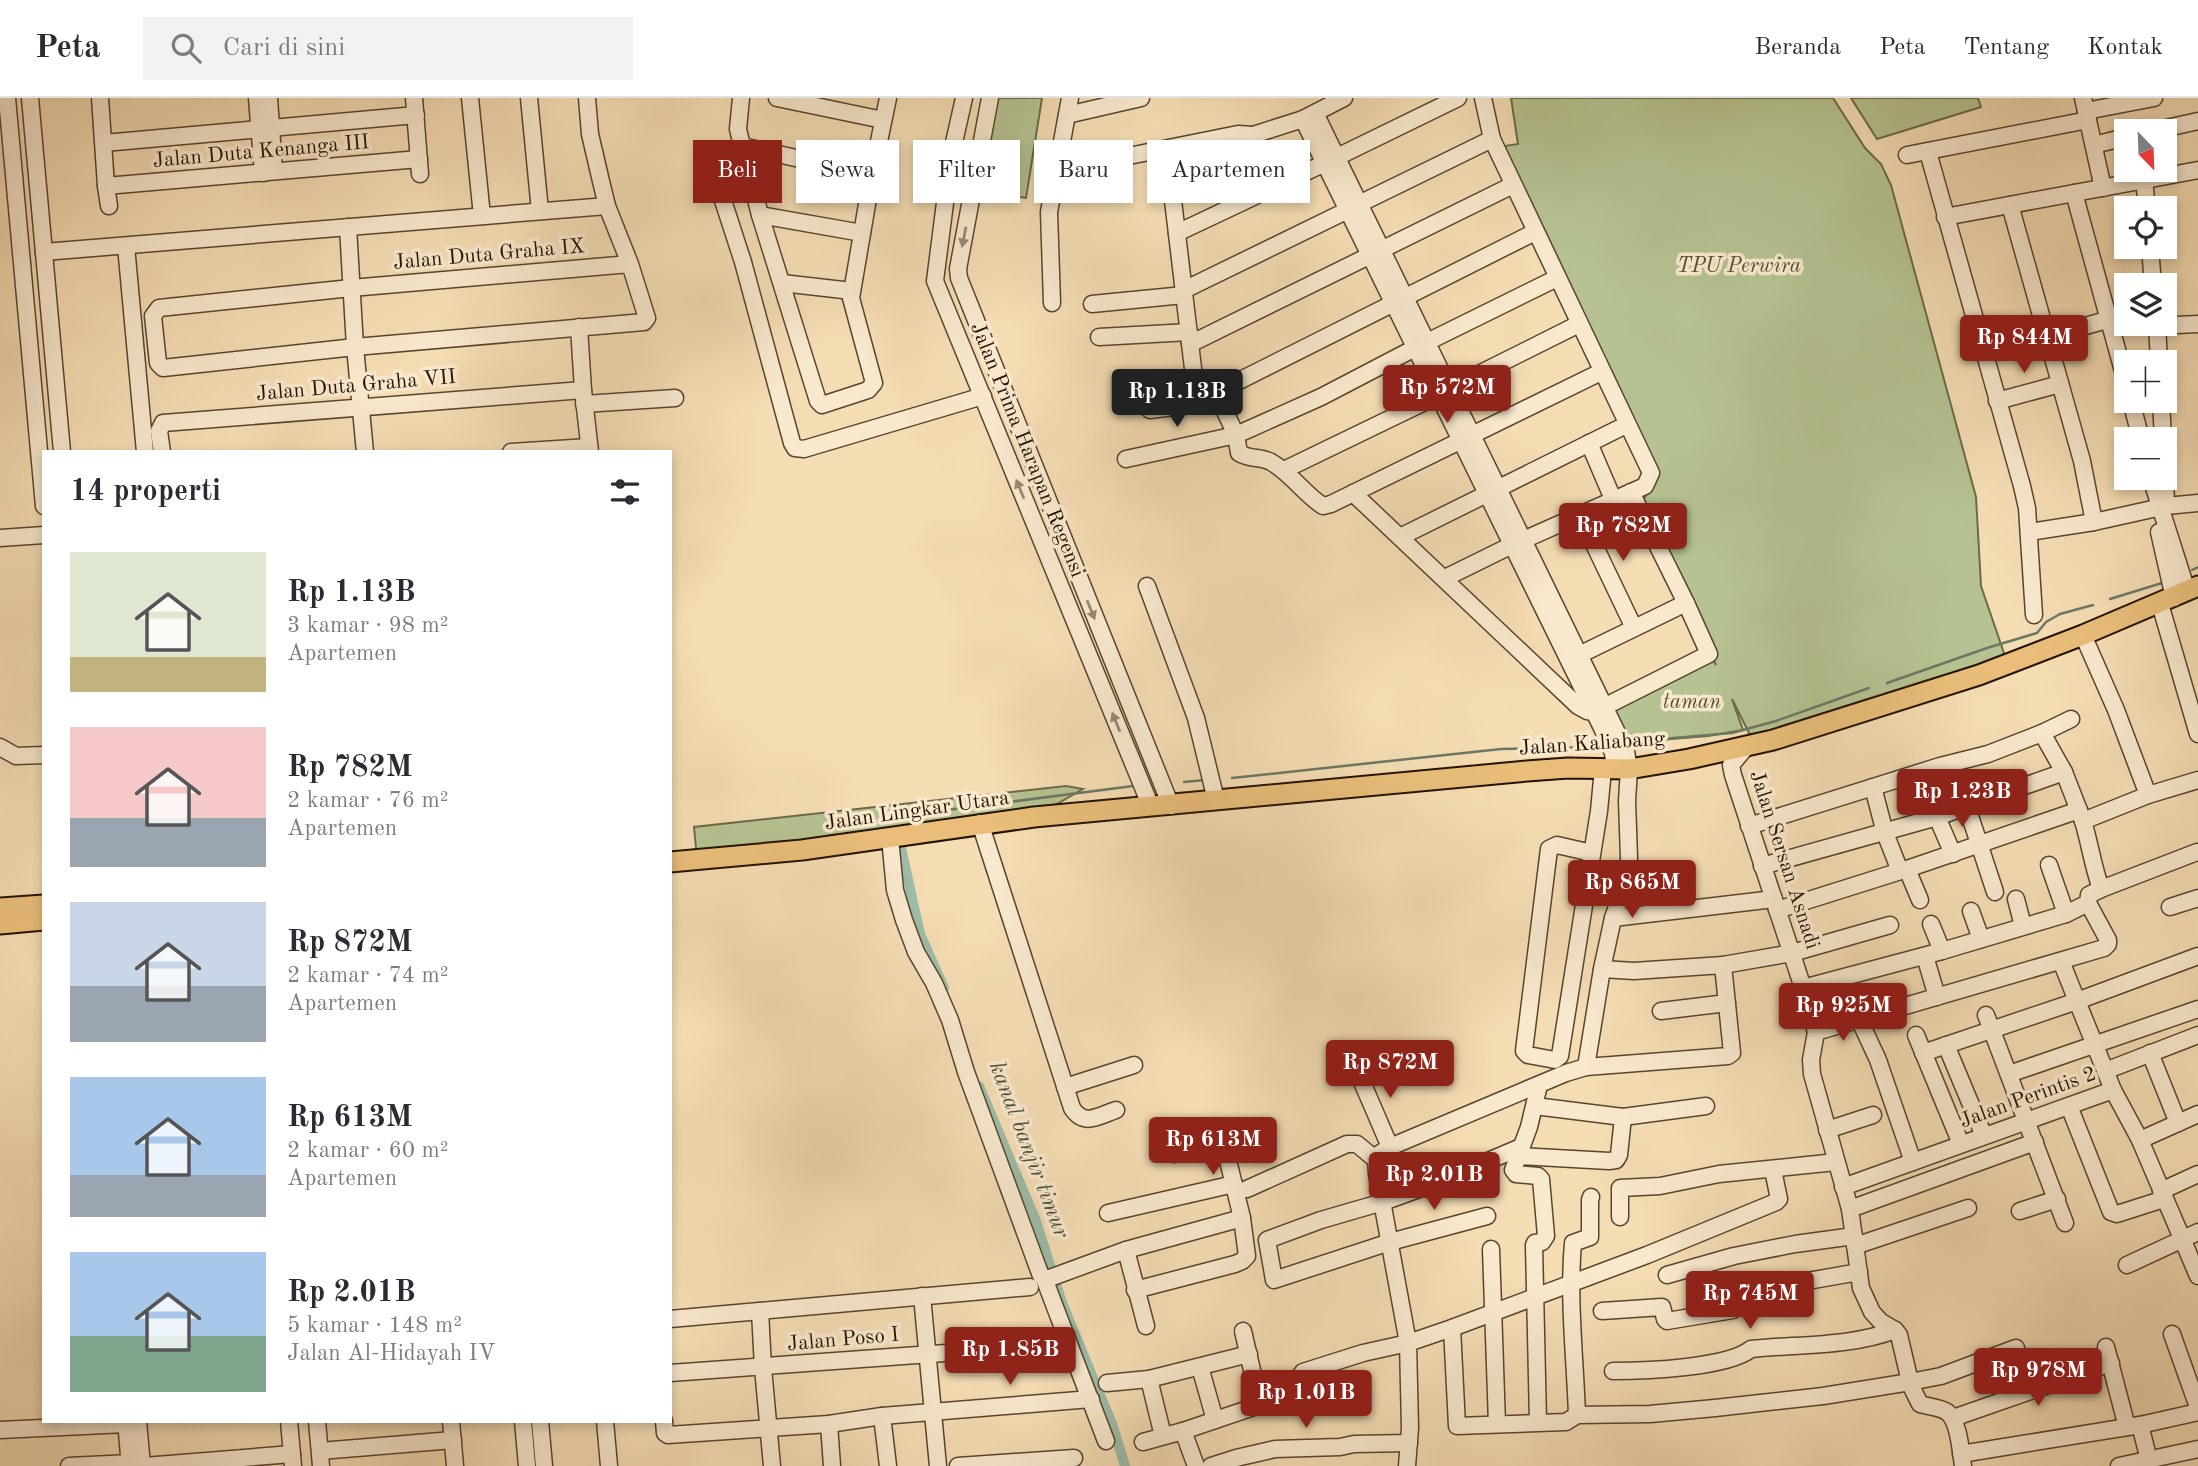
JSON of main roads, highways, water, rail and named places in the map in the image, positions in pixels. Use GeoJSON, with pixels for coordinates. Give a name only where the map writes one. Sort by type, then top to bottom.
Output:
{"type":"FeatureCollection","features":[{"type":"Feature","properties":{"kind":"main road","name":"Jalan Kaliabang"},"geometry":{"type":"LineString","coordinates":[[1156,793],[1215,796],[1617,762],[1689,759],[1773,740],[1979,675],[2083,635],[2178,586]]}},
{"type":"Feature","properties":{"kind":"main road","name":"Jalan Lingkar Utara"},"geometry":{"type":"LineString","coordinates":[[672,862],[802,850],[893,838],[1156,793]]}},
{"type":"Feature","properties":{"kind":"main road"},"geometry":{"type":"LineString","coordinates":[[0,908],[42,905]]}},
{"type":"Feature","properties":{"kind":"main road"},"geometry":{"type":"LineString","coordinates":[[0,924],[42,920]]}},
{"type":"Feature","properties":{"kind":"waterway"},"geometry":{"type":"LineString","coordinates":[[2192,570],[2198,567]]}},
{"type":"Feature","properties":{"kind":"waterway"},"geometry":{"type":"LineString","coordinates":[[2110,599],[2162,583]]}},
{"type":"Feature","properties":{"kind":"waterway"},"geometry":{"type":"LineString","coordinates":[[1887,683],[2037,633],[2046,622],[2060,614],[2093,605]]}},
{"type":"Feature","properties":{"kind":"waterway"},"geometry":{"type":"LineString","coordinates":[[1650,740],[1732,733],[1776,721],[1869,688]]}},
{"type":"Feature","properties":{"kind":"waterway"},"geometry":{"type":"LineString","coordinates":[[1232,778],[1501,749],[1601,747]]}},
{"type":"Feature","properties":{"kind":"waterway"},"geometry":{"type":"LineString","coordinates":[[1184,782],[1205,780]]}},
{"type":"Feature","properties":{"kind":"waterway"},"geometry":{"type":"LineString","coordinates":[[901,816],[1133,786]]}},
{"type":"Feature","properties":{"kind":"waterway","name":"kanal banjir timur"},"geometry":{"type":"LineString","coordinates":[[901,848],[920,934],[944,988]]}},
{"type":"Feature","properties":{"kind":"waterway","name":"kanal banjir timur"},"geometry":{"type":"LineString","coordinates":[[979,1086],[1036,1221],[1062,1303],[1112,1424],[1125,1466]]}},
{"type":"Feature","properties":{"kind":"park label","name":"TPU Perwira"},"geometry":{"type":"Point","coordinates":[1739,266]}},
{"type":"Feature","properties":{"kind":"park label","name":"taman"},"geometry":{"type":"Point","coordinates":[1692,702]}}]}
